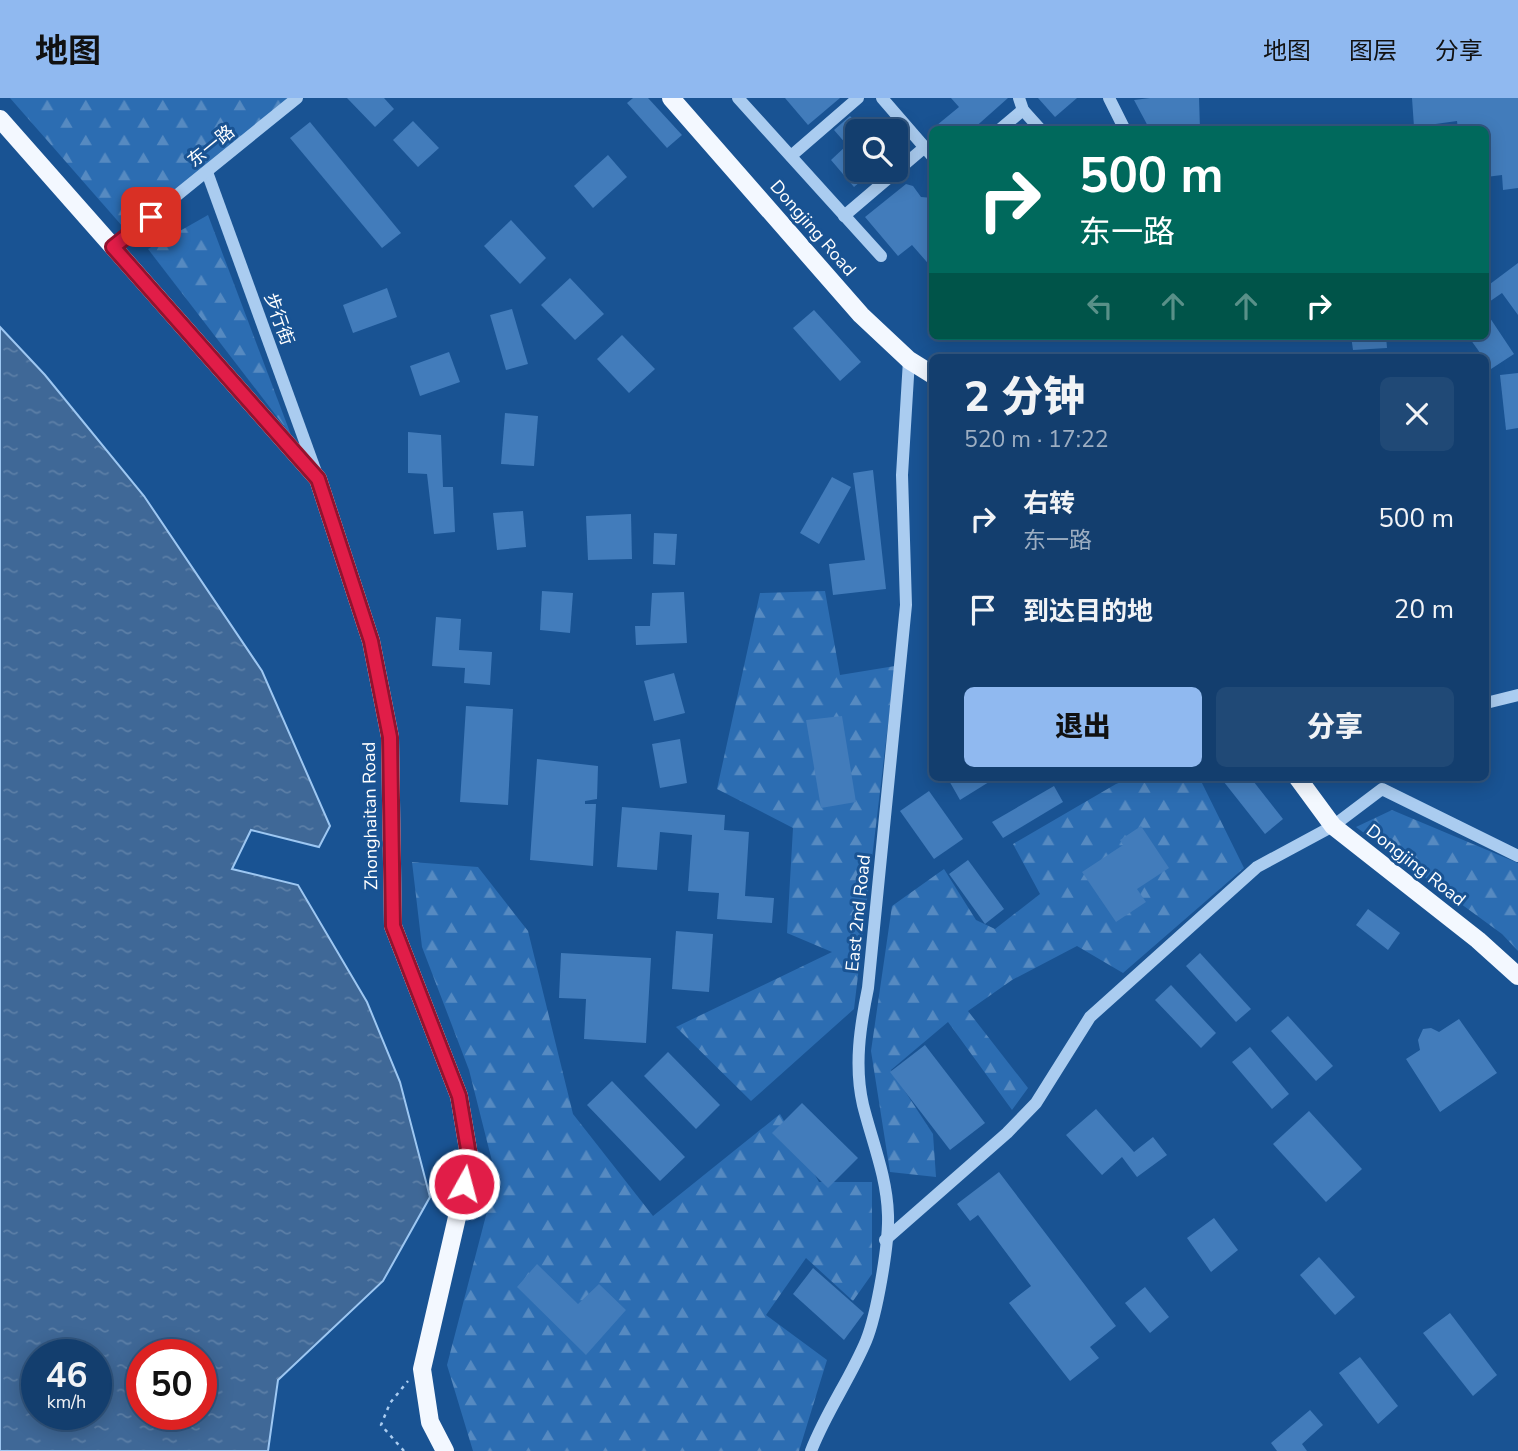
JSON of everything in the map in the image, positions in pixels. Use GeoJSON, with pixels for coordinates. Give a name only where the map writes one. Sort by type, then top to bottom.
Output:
{"type":"FeatureCollection","features":[{"type":"Feature","properties":{"kind":"main road","name":"Dongjing Road"},"geometry":{"type":"LineString","coordinates":[[671,98],[861,315],[909,360],[929,373]]}},
{"type":"Feature","properties":{"kind":"main road","name":"Zhonghaitan Road"},"geometry":{"type":"LineString","coordinates":[[0,119],[318,479],[371,641],[390,737],[393,926],[459,1096],[470,1161],[422,1373],[430,1422],[445,1451]]}},
{"type":"Feature","properties":{"kind":"main road","name":"Dongjing Road"},"geometry":{"type":"LineString","coordinates":[[1300,781],[1333,826],[1478,940],[1518,976]]}},
{"type":"Feature","properties":{"kind":"street","name":"东一路"},"geometry":{"type":"LineString","coordinates":[[113,247],[298,98]]}},
{"type":"Feature","properties":{"kind":"street"},"geometry":{"type":"LineString","coordinates":[[738,98],[881,256]]}},
{"type":"Feature","properties":{"kind":"street"},"geometry":{"type":"LineString","coordinates":[[791,156],[858,98]]}},
{"type":"Feature","properties":{"kind":"street"},"geometry":{"type":"LineString","coordinates":[[844,216],[929,152],[882,98]]}},
{"type":"Feature","properties":{"kind":"street"},"geometry":{"type":"LineString","coordinates":[[1109,98],[1123,126]]}},
{"type":"Feature","properties":{"kind":"street"},"geometry":{"type":"LineString","coordinates":[[1002,126],[1021,104],[1038,126]]}},
{"type":"Feature","properties":{"kind":"street","name":"步行街"},"geometry":{"type":"LineString","coordinates":[[207,172],[318,479]]}},
{"type":"Feature","properties":{"kind":"street","name":"East 2nd Road"},"geometry":{"type":"LineString","coordinates":[[811,1451],[823,1420],[867,1339],[878,1292],[888,1215],[878,1156],[862,1102],[857,1041],[867,989],[906,605],[902,475],[909,360]]}},
{"type":"Feature","properties":{"kind":"street"},"geometry":{"type":"LineString","coordinates":[[1489,702],[1518,695]]}},
{"type":"Feature","properties":{"kind":"street"},"geometry":{"type":"LineString","coordinates":[[885,1240],[1007,1133],[1036,1103],[1090,1017],[1257,867],[1333,826],[1381,783],[1518,856]]}},
{"type":"Feature","properties":{"kind":"path"},"geometry":{"type":"LineString","coordinates":[[404,1451],[381,1425],[390,1403],[406,1382],[422,1373]]}},
{"type":"Feature","properties":{"kind":"green space"},"geometry":{"type":"Polygon","coordinates":[[[10,98],[291,98],[130,235],[10,98]]]}},
{"type":"Feature","properties":{"kind":"green space"},"geometry":{"type":"Polygon","coordinates":[[[208,215],[291,435],[148,249],[208,215]]]}},
{"type":"Feature","properties":{"kind":"green space"},"geometry":{"type":"Polygon","coordinates":[[[825,591],[840,675],[895,666],[854,1009],[751,1101],[676,1027],[832,952],[787,933],[793,828],[717,789],[760,593],[825,591]]]}},
{"type":"Feature","properties":{"kind":"green space"},"geometry":{"type":"Polygon","coordinates":[[[1124,781],[1201,781],[1244,868],[1123,973],[1077,946],[1012,980],[968,1011],[1028,1088],[1012,1110],[948,1022],[891,1070],[933,1134],[936,1177],[890,1172],[871,1051],[892,906],[944,869],[976,920],[995,929],[1040,894],[1013,844],[1124,781]]]}},
{"type":"Feature","properties":{"kind":"green space"},"geometry":{"type":"Polygon","coordinates":[[[1392,810],[1518,863],[1518,951],[1502,934],[1356,827],[1392,810]]]}},
{"type":"Feature","properties":{"kind":"green space"},"geometry":{"type":"Polygon","coordinates":[[[412,862],[478,867],[528,931],[573,1114],[653,1216],[780,1114],[819,1182],[872,1182],[872,1274],[853,1301],[806,1258],[766,1315],[827,1360],[799,1451],[473,1451],[447,1365],[496,1177],[469,1070],[422,947],[412,862]]]}},
{"type":"Feature","properties":{"kind":"water"},"geometry":{"type":"Polygon","coordinates":[[[0,327],[45,375],[144,496],[262,671],[330,826],[319,847],[251,830],[232,869],[298,885],[367,1002],[400,1082],[430,1197],[383,1281],[278,1380],[268,1451],[0,1451],[0,327]]]}},
{"type":"Feature","properties":{"kind":"building"},"geometry":{"type":"Polygon","coordinates":[[[347,98],[384,98],[394,109],[375,127],[347,98]]]}},
{"type":"Feature","properties":{"kind":"building"},"geometry":{"type":"Polygon","coordinates":[[[633,98],[648,98],[682,135],[667,148],[627,103],[633,98]]]}},
{"type":"Feature","properties":{"kind":"building"},"geometry":{"type":"Polygon","coordinates":[[[785,98],[840,98],[808,125],[785,98]]]}},
{"type":"Feature","properties":{"kind":"building"},"geometry":{"type":"Polygon","coordinates":[[[951,98],[1008,98],[976,126],[936,126],[959,107],[951,98]]]}},
{"type":"Feature","properties":{"kind":"building"},"geometry":{"type":"Polygon","coordinates":[[[1038,98],[1077,98],[1055,117],[1038,98]]]}},
{"type":"Feature","properties":{"kind":"building"},"geometry":{"type":"Polygon","coordinates":[[[1199,98],[1200,126],[1148,126],[1134,100],[1199,98]]]}},
{"type":"Feature","properties":{"kind":"building"},"geometry":{"type":"Polygon","coordinates":[[[1412,98],[1518,98],[1518,188],[1503,190],[1502,175],[1489,177],[1489,126],[1458,126],[1457,121],[1414,126],[1412,98]]]}},
{"type":"Feature","properties":{"kind":"building"},"geometry":{"type":"Polygon","coordinates":[[[845,120],[845,143],[834,130],[845,120]]]}},
{"type":"Feature","properties":{"kind":"building"},"geometry":{"type":"Polygon","coordinates":[[[413,121],[439,148],[418,167],[393,140],[413,121]]]}},
{"type":"Feature","properties":{"kind":"building"},"geometry":{"type":"Polygon","coordinates":[[[310,122],[401,233],[382,248],[290,138],[310,122]]]}},
{"type":"Feature","properties":{"kind":"building"},"geometry":{"type":"Polygon","coordinates":[[[845,147],[845,176],[831,160],[845,147]]]}},
{"type":"Feature","properties":{"kind":"building"},"geometry":{"type":"Polygon","coordinates":[[[608,155],[627,177],[593,208],[574,186],[608,155]]]}},
{"type":"Feature","properties":{"kind":"building"},"geometry":{"type":"Polygon","coordinates":[[[906,184],[913,186],[921,197],[929,198],[929,264],[912,245],[898,256],[865,217],[906,184]]]}},
{"type":"Feature","properties":{"kind":"building"},"geometry":{"type":"Polygon","coordinates":[[[511,220],[546,258],[520,284],[484,246],[511,220]]]}},
{"type":"Feature","properties":{"kind":"building"},"geometry":{"type":"Polygon","coordinates":[[[1518,263],[1518,315],[1502,293],[1489,302],[1489,285],[1518,263]]]}},
{"type":"Feature","properties":{"kind":"building"},"geometry":{"type":"Polygon","coordinates":[[[570,278],[604,314],[575,340],[541,305],[570,278]]]}},
{"type":"Feature","properties":{"kind":"building"},"geometry":{"type":"Polygon","coordinates":[[[387,288],[397,317],[353,333],[343,305],[387,288]]]}},
{"type":"Feature","properties":{"kind":"building"},"geometry":{"type":"Polygon","coordinates":[[[512,309],[528,364],[506,370],[490,315],[512,309]]]}},
{"type":"Feature","properties":{"kind":"building"},"geometry":{"type":"Polygon","coordinates":[[[814,310],[861,362],[840,381],[793,328],[814,310]]]}},
{"type":"Feature","properties":{"kind":"building"},"geometry":{"type":"Polygon","coordinates":[[[1489,316],[1514,354],[1491,369],[1489,354],[1481,354],[1471,340],[1489,340],[1489,316]]]}},
{"type":"Feature","properties":{"kind":"building"},"geometry":{"type":"Polygon","coordinates":[[[622,335],[655,369],[629,393],[597,359],[622,335]]]}},
{"type":"Feature","properties":{"kind":"building"},"geometry":{"type":"Polygon","coordinates":[[[1352,340],[1386,340],[1387,348],[1353,350],[1352,340]]]}},
{"type":"Feature","properties":{"kind":"building"},"geometry":{"type":"Polygon","coordinates":[[[449,352],[460,382],[420,396],[410,366],[449,352]]]}},
{"type":"Feature","properties":{"kind":"building"},"geometry":{"type":"Polygon","coordinates":[[[1518,373],[1518,428],[1506,430],[1500,375],[1518,373]]]}},
{"type":"Feature","properties":{"kind":"building"},"geometry":{"type":"Polygon","coordinates":[[[505,413],[538,416],[534,466],[501,464],[505,413]]]}},
{"type":"Feature","properties":{"kind":"building"},"geometry":{"type":"Polygon","coordinates":[[[408,432],[441,435],[443,487],[453,487],[455,532],[434,534],[427,474],[408,473],[408,432]]]}},
{"type":"Feature","properties":{"kind":"building"},"geometry":{"type":"Polygon","coordinates":[[[873,470],[886,589],[833,595],[829,564],[865,560],[853,473],[873,470]]]}},
{"type":"Feature","properties":{"kind":"building"},"geometry":{"type":"Polygon","coordinates":[[[832,477],[851,487],[819,544],[800,533],[832,477]]]}},
{"type":"Feature","properties":{"kind":"building"},"geometry":{"type":"Polygon","coordinates":[[[523,511],[526,547],[497,550],[493,513],[523,511]]]}},
{"type":"Feature","properties":{"kind":"building"},"geometry":{"type":"Polygon","coordinates":[[[631,514],[632,559],[588,560],[586,516],[631,514]]]}},
{"type":"Feature","properties":{"kind":"building"},"geometry":{"type":"Polygon","coordinates":[[[654,533],[677,534],[675,565],[653,564],[654,533]]]}},
{"type":"Feature","properties":{"kind":"building"},"geometry":{"type":"Polygon","coordinates":[[[542,591],[573,593],[570,633],[540,630],[542,591]]]}},
{"type":"Feature","properties":{"kind":"building"},"geometry":{"type":"Polygon","coordinates":[[[684,592],[687,643],[636,645],[635,626],[650,626],[652,593],[684,592]]]}},
{"type":"Feature","properties":{"kind":"building"},"geometry":{"type":"Polygon","coordinates":[[[436,617],[461,619],[459,650],[492,652],[490,685],[464,683],[465,668],[432,666],[436,617]]]}},
{"type":"Feature","properties":{"kind":"building"},"geometry":{"type":"Polygon","coordinates":[[[674,673],[685,713],[654,721],[644,681],[674,673]]]}},
{"type":"Feature","properties":{"kind":"building"},"geometry":{"type":"Polygon","coordinates":[[[466,706],[513,709],[508,805],[460,802],[466,706]]]}},
{"type":"Feature","properties":{"kind":"building"},"geometry":{"type":"Polygon","coordinates":[[[842,716],[856,802],[821,808],[806,720],[842,716]]]}},
{"type":"Feature","properties":{"kind":"building"},"geometry":{"type":"Polygon","coordinates":[[[680,739],[687,783],[660,788],[652,744],[680,739]]]}},
{"type":"Feature","properties":{"kind":"building"},"geometry":{"type":"Polygon","coordinates":[[[537,759],[598,766],[597,799],[585,801],[585,804],[596,804],[593,866],[530,860],[537,759]]]}},
{"type":"Feature","properties":{"kind":"building"},"geometry":{"type":"Polygon","coordinates":[[[949,781],[991,781],[960,800],[949,781]]]}},
{"type":"Feature","properties":{"kind":"building"},"geometry":{"type":"Polygon","coordinates":[[[1223,781],[1253,781],[1283,819],[1265,834],[1223,781]]]}},
{"type":"Feature","properties":{"kind":"building"},"geometry":{"type":"Polygon","coordinates":[[[1054,786],[1063,802],[1003,838],[992,822],[1054,786]]]}},
{"type":"Feature","properties":{"kind":"building"},"geometry":{"type":"Polygon","coordinates":[[[929,791],[963,839],[934,859],[900,811],[929,791]]]}},
{"type":"Feature","properties":{"kind":"building"},"geometry":{"type":"Polygon","coordinates":[[[622,807],[725,815],[724,830],[749,832],[745,896],[774,898],[772,923],[717,919],[719,893],[688,891],[692,835],[660,832],[657,870],[617,867],[622,807]]]}},
{"type":"Feature","properties":{"kind":"building"},"geometry":{"type":"Polygon","coordinates":[[[1141,826],[1169,868],[1137,889],[1146,902],[1116,922],[1082,872],[1123,845],[1120,840],[1141,826]]]}},
{"type":"Feature","properties":{"kind":"building"},"geometry":{"type":"Polygon","coordinates":[[[968,860],[1004,909],[985,924],[949,874],[968,860]]]}},
{"type":"Feature","properties":{"kind":"building"},"geometry":{"type":"Polygon","coordinates":[[[1368,909],[1400,933],[1388,950],[1356,925],[1368,909]]]}},
{"type":"Feature","properties":{"kind":"building"},"geometry":{"type":"Polygon","coordinates":[[[676,931],[713,934],[709,992],[672,989],[676,931]]]}},
{"type":"Feature","properties":{"kind":"building"},"geometry":{"type":"Polygon","coordinates":[[[561,953],[651,958],[646,1043],[584,1039],[586,999],[559,998],[561,953]]]}},
{"type":"Feature","properties":{"kind":"building"},"geometry":{"type":"Polygon","coordinates":[[[1200,953],[1251,1009],[1236,1022],[1186,966],[1200,953]]]}},
{"type":"Feature","properties":{"kind":"building"},"geometry":{"type":"Polygon","coordinates":[[[1171,985],[1216,1033],[1201,1048],[1155,1000],[1171,985]]]}},
{"type":"Feature","properties":{"kind":"building"},"geometry":{"type":"Polygon","coordinates":[[[1288,1016],[1333,1066],[1316,1081],[1271,1031],[1288,1016]]]}},
{"type":"Feature","properties":{"kind":"building"},"geometry":{"type":"Polygon","coordinates":[[[1459,1019],[1497,1073],[1440,1112],[1406,1059],[1420,1050],[1418,1040],[1423,1029],[1431,1028],[1439,1032],[1459,1019]]]}},
{"type":"Feature","properties":{"kind":"building"},"geometry":{"type":"Polygon","coordinates":[[[925,1045],[985,1123],[950,1150],[890,1072],[925,1045]]]}},
{"type":"Feature","properties":{"kind":"building"},"geometry":{"type":"Polygon","coordinates":[[[1250,1047],[1289,1094],[1272,1109],[1232,1062],[1250,1047]]]}},
{"type":"Feature","properties":{"kind":"building"},"geometry":{"type":"Polygon","coordinates":[[[668,1052],[720,1105],[696,1129],[644,1076],[668,1052]]]}},
{"type":"Feature","properties":{"kind":"building"},"geometry":{"type":"Polygon","coordinates":[[[612,1081],[685,1157],[660,1181],[587,1105],[612,1081]]]}},
{"type":"Feature","properties":{"kind":"building"},"geometry":{"type":"Polygon","coordinates":[[[802,1103],[858,1158],[828,1188],[772,1133],[802,1103]]]}},
{"type":"Feature","properties":{"kind":"building"},"geometry":{"type":"Polygon","coordinates":[[[1096,1109],[1134,1152],[1153,1137],[1167,1155],[1137,1177],[1122,1157],[1102,1175],[1066,1135],[1096,1109]]]}},
{"type":"Feature","properties":{"kind":"building"},"geometry":{"type":"Polygon","coordinates":[[[1309,1111],[1362,1169],[1326,1202],[1273,1144],[1309,1111]]]}},
{"type":"Feature","properties":{"kind":"building"},"geometry":{"type":"Polygon","coordinates":[[[999,1172],[1116,1326],[1090,1347],[1099,1358],[1070,1381],[1009,1303],[1031,1286],[978,1215],[970,1221],[957,1204],[999,1172]]]}},
{"type":"Feature","properties":{"kind":"building"},"geometry":{"type":"Polygon","coordinates":[[[1214,1218],[1238,1250],[1211,1272],[1187,1238],[1214,1218]]]}},
{"type":"Feature","properties":{"kind":"building"},"geometry":{"type":"Polygon","coordinates":[[[1319,1257],[1355,1297],[1335,1315],[1300,1275],[1319,1257]]]}},
{"type":"Feature","properties":{"kind":"building"},"geometry":{"type":"Polygon","coordinates":[[[537,1264],[578,1304],[599,1284],[626,1310],[586,1355],[517,1287],[537,1264]]]}},
{"type":"Feature","properties":{"kind":"building"},"geometry":{"type":"Polygon","coordinates":[[[813,1268],[864,1313],[844,1340],[793,1294],[813,1268]]]}},
{"type":"Feature","properties":{"kind":"building"},"geometry":{"type":"Polygon","coordinates":[[[1145,1287],[1169,1317],[1150,1333],[1125,1303],[1145,1287]]]}},
{"type":"Feature","properties":{"kind":"building"},"geometry":{"type":"Polygon","coordinates":[[[1450,1313],[1497,1375],[1473,1396],[1423,1333],[1450,1313]]]}},
{"type":"Feature","properties":{"kind":"building"},"geometry":{"type":"Polygon","coordinates":[[[1360,1357],[1398,1406],[1378,1424],[1339,1373],[1360,1357]]]}},
{"type":"Feature","properties":{"kind":"building"},"geometry":{"type":"Polygon","coordinates":[[[1310,1410],[1323,1425],[1302,1444],[1307,1451],[1277,1451],[1271,1443],[1310,1410]]]}},
{"type":"Feature","properties":{"kind":"route"},"geometry":{"type":"LineString","coordinates":[[151,217],[113,247],[318,479],[371,641],[390,737],[393,926],[459,1096],[470,1161],[464,1184]]}}]}
